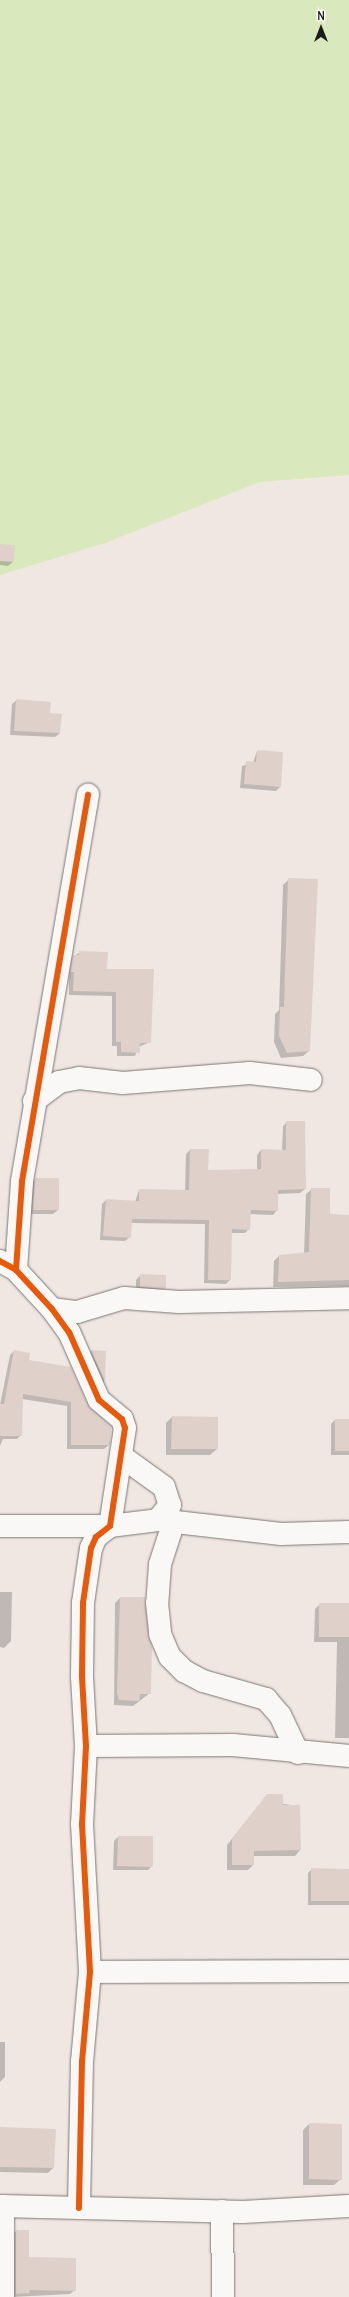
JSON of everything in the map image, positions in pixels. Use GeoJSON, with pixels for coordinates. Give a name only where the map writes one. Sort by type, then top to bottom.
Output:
{"type":"FeatureCollection","features":[{"type":"Feature","properties":{"kind":"street"},"geometry":{"type":"LineString","coordinates":[[80,2208],[82,2061],[90,1972],[82,1824],[86,1746],[82,1677],[83,1603],[91,1548],[96,1537],[110,1526],[122,1456],[125,1428],[122,1419],[99,1400],[69,1332],[52,1309],[8,1266],[34,1100],[88,796]]}},
{"type":"Feature","properties":{"kind":"street"},"geometry":{"type":"LineString","coordinates":[[34,1100],[59,1082],[80,1078],[123,1083],[250,1073],[311,1080]]}},
{"type":"Feature","properties":{"kind":"street"},"geometry":{"type":"LineString","coordinates":[[52,1309],[77,1312],[124,1298],[180,1302],[349,1298]]}},
{"type":"Feature","properties":{"kind":"street"},"geometry":{"type":"LineString","coordinates":[[69,1332],[77,1312]]}},
{"type":"Feature","properties":{"kind":"street"},"geometry":{"type":"LineString","coordinates":[[122,1456],[164,1487],[170,1505],[166,1520],[160,1564],[157,1602],[160,1634],[170,1657],[184,1671],[203,1681],[266,1699],[280,1715],[298,1753]]}},
{"type":"Feature","properties":{"kind":"street"},"geometry":{"type":"LineString","coordinates":[[0,1526],[110,1526],[166,1520],[281,1534],[349,1532]]}},
{"type":"Feature","properties":{"kind":"street"},"geometry":{"type":"LineString","coordinates":[[86,1746],[233,1745],[298,1753],[349,1756]]}},
{"type":"Feature","properties":{"kind":"street"},"geometry":{"type":"LineString","coordinates":[[90,1972],[349,1971]]}},
{"type":"Feature","properties":{"kind":"street"},"geometry":{"type":"LineString","coordinates":[[3,2297],[2,2206],[222,2211],[349,2206]]}},
{"type":"Feature","properties":{"kind":"street"},"geometry":{"type":"LineString","coordinates":[[222,2211],[223,2297]]}},
{"type":"Feature","properties":{"kind":"green space"},"geometry":{"type":"Polygon","coordinates":[[[0,0],[349,0],[349,475],[260,482],[105,543],[0,575],[0,0]]]}},
{"type":"Feature","properties":{"kind":"building"},"geometry":{"type":"Polygon","coordinates":[[[0,544],[15,545],[14,562],[0,561],[0,544]]]}},
{"type":"Feature","properties":{"kind":"building"},"geometry":{"type":"Polygon","coordinates":[[[16,699],[51,702],[50,713],[62,714],[60,733],[14,731],[16,699]]]}},
{"type":"Feature","properties":{"kind":"building"},"geometry":{"type":"Polygon","coordinates":[[[257,750],[283,752],[281,787],[244,784],[246,761],[256,762],[257,750]]]}},
{"type":"Feature","properties":{"kind":"building"},"geometry":{"type":"Polygon","coordinates":[[[288,878],[318,879],[310,1051],[287,1053],[279,1036],[280,1007],[284,1007],[288,878]]]}},
{"type":"Feature","properties":{"kind":"building"},"geometry":{"type":"Polygon","coordinates":[[[79,951],[108,952],[107,969],[154,969],[151,1043],[140,1043],[140,1053],[121,1052],[121,1042],[116,1042],[116,992],[73,991],[74,972],[70,972],[73,955],[79,955],[79,951]]]}},
{"type":"Feature","properties":{"kind":"building"},"geometry":{"type":"Polygon","coordinates":[[[286,1121],[305,1121],[306,1189],[278,1190],[278,1211],[251,1210],[250,1230],[232,1229],[231,1280],[208,1280],[209,1220],[132,1219],[131,1238],[103,1236],[106,1199],[139,1201],[139,1189],[189,1190],[190,1149],[209,1149],[208,1170],[261,1169],[261,1149],[286,1150],[286,1121]]]}},
{"type":"Feature","properties":{"kind":"building"},"geometry":{"type":"Polygon","coordinates":[[[35,1178],[59,1178],[59,1210],[33,1210],[35,1178]]]}},
{"type":"Feature","properties":{"kind":"building"},"geometry":{"type":"Polygon","coordinates":[[[311,1188],[330,1188],[330,1214],[349,1215],[349,1280],[278,1282],[279,1255],[309,1252],[311,1188]]]}},
{"type":"Feature","properties":{"kind":"building"},"geometry":{"type":"Polygon","coordinates":[[[140,1274],[166,1275],[166,1289],[140,1287],[140,1274]]]}},
{"type":"Feature","properties":{"kind":"building"},"geometry":{"type":"Polygon","coordinates":[[[14,1350],[30,1353],[29,1360],[71,1367],[88,1405],[111,1426],[110,1445],[71,1445],[71,1402],[23,1394],[22,1436],[0,1436],[0,1404],[4,1404],[14,1350]]]}},
{"type":"Feature","properties":{"kind":"building"},"geometry":{"type":"Polygon","coordinates":[[[91,1350],[106,1351],[105,1382],[91,1350]]]}},
{"type":"Feature","properties":{"kind":"building"},"geometry":{"type":"Polygon","coordinates":[[[172,1416],[218,1417],[218,1449],[171,1449],[172,1416]]]}},
{"type":"Feature","properties":{"kind":"building"},"geometry":{"type":"Polygon","coordinates":[[[335,1419],[349,1419],[349,1451],[335,1451],[335,1419]]]}},
{"type":"Feature","properties":{"kind":"building"},"geometry":{"type":"Polygon","coordinates":[[[120,1597],[145,1597],[152,1647],[151,1694],[140,1694],[139,1701],[119,1700],[117,1693],[120,1597]]]}},
{"type":"Feature","properties":{"kind":"building"},"geometry":{"type":"Polygon","coordinates":[[[319,1603],[349,1603],[349,1637],[319,1637],[319,1603]]]}},
{"type":"Feature","properties":{"kind":"building"},"geometry":{"type":"Polygon","coordinates":[[[267,1794],[283,1794],[283,1805],[300,1805],[301,1850],[254,1851],[254,1865],[232,1865],[232,1839],[267,1794]]]}},
{"type":"Feature","properties":{"kind":"building"},"geometry":{"type":"Polygon","coordinates":[[[118,1836],[153,1836],[153,1867],[117,1866],[118,1836]]]}},
{"type":"Feature","properties":{"kind":"building"},"geometry":{"type":"Polygon","coordinates":[[[311,1868],[349,1869],[349,1901],[311,1901],[311,1868]]]}},
{"type":"Feature","properties":{"kind":"building"},"geometry":{"type":"Polygon","coordinates":[[[309,2123],[342,2124],[342,2180],[309,2179],[309,2123]]]}},
{"type":"Feature","properties":{"kind":"building"},"geometry":{"type":"Polygon","coordinates":[[[0,2127],[56,2129],[54,2168],[0,2167],[0,2127]]]}},
{"type":"Feature","properties":{"kind":"building"},"geometry":{"type":"Polygon","coordinates":[[[16,2230],[29,2230],[29,2257],[76,2258],[76,2291],[29,2290],[30,2293],[16,2294],[16,2230]]]}},
{"type":"Feature","properties":{"kind":"cycle path"},"geometry":{"type":"LineString","coordinates":[[16,1270],[22,1181],[88,795]]}},
{"type":"Feature","properties":{"kind":"cycle path"},"geometry":{"type":"LineString","coordinates":[[0,1261],[16,1270],[52,1309],[69,1332],[99,1400],[122,1419],[125,1428],[110,1526],[96,1537],[91,1548],[83,1603],[82,1677],[86,1746],[82,1824],[90,1972],[82,2061],[79,2208]]}}]}
